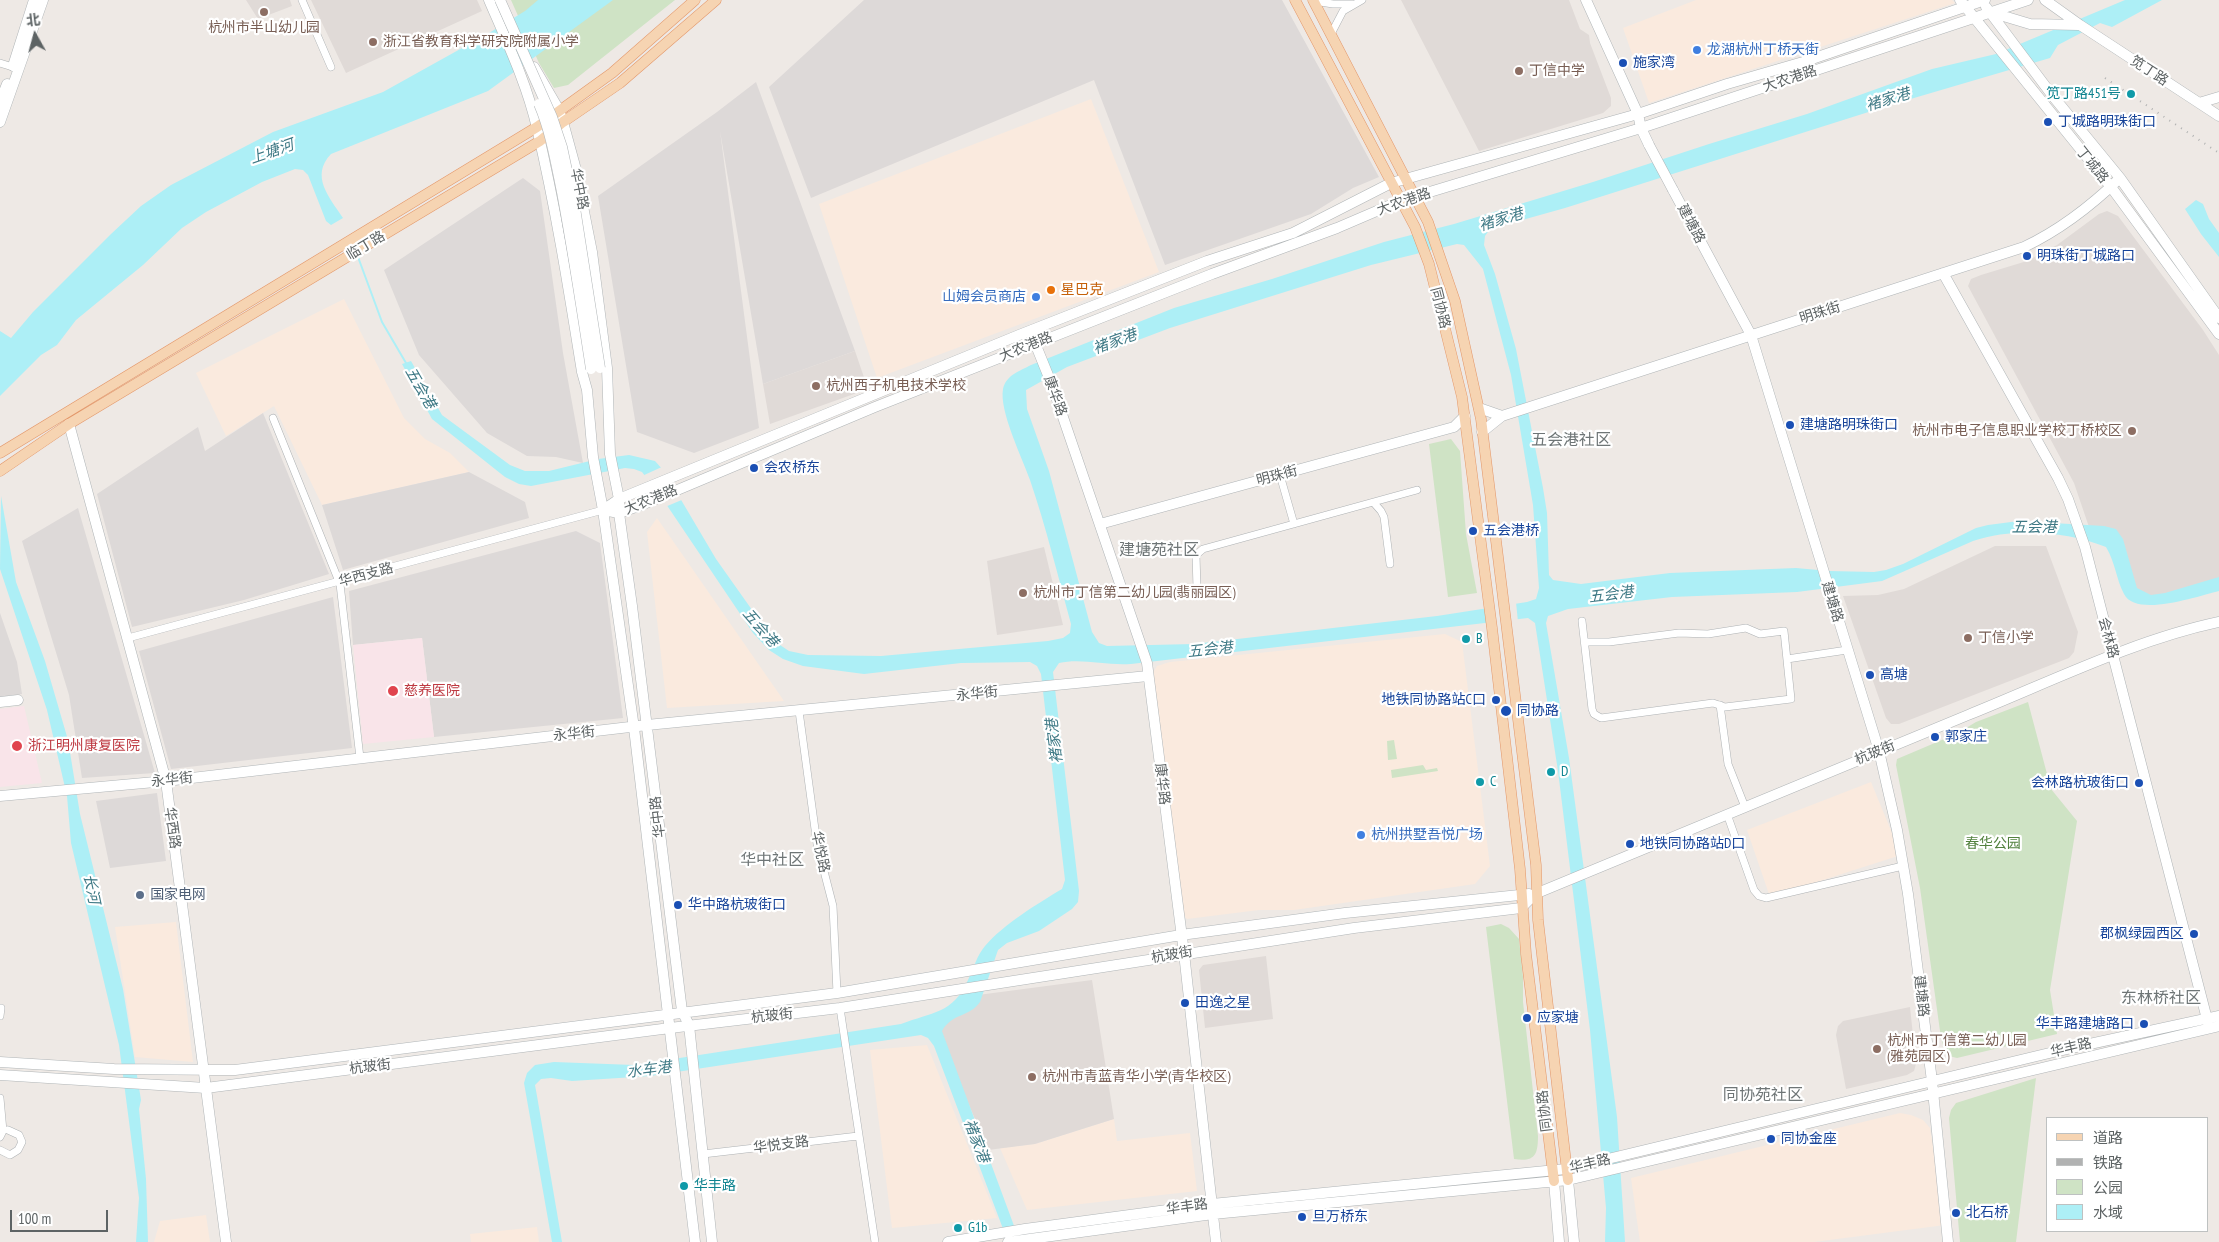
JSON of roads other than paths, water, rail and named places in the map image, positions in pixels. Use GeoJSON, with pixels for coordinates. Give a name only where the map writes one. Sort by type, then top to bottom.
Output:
{"type":"FeatureCollection","features":[{"type":"Feature","properties":{"kind":"main road","name":"临丁路"},"geometry":{"type":"LineString","coordinates":[[0,453],[65,411],[537,127],[612,73],[695,0]]}},
{"type":"Feature","properties":{"kind":"main road","name":"临丁路"},"geometry":{"type":"LineString","coordinates":[[0,471],[69,424],[540,141],[563,122],[620,84],[716,0]]}},
{"type":"Feature","properties":{"kind":"main road","name":"同协路"},"geometry":{"type":"LineString","coordinates":[[1295,0],[1400,201],[1416,227],[1429,264],[1462,397],[1492,628],[1521,908],[1553,1176]]}},
{"type":"Feature","properties":{"kind":"main road","name":"同协路"},"geometry":{"type":"LineString","coordinates":[[1313,0],[1428,222],[1455,300],[1479,408],[1536,865],[1535,894],[1567,1175]]}},
{"type":"Feature","properties":{"kind":"street"},"geometry":{"type":"LineString","coordinates":[[0,122],[34,0]]}},
{"type":"Feature","properties":{"kind":"street"},"geometry":{"type":"LineString","coordinates":[[0,102],[16,68],[43,0]]}},
{"type":"Feature","properties":{"kind":"street"},"geometry":{"type":"LineString","coordinates":[[302,0],[331,67]]}},
{"type":"Feature","properties":{"kind":"street","name":"华中路"},"geometry":{"type":"LineString","coordinates":[[489,0],[521,74],[537,127],[563,256],[582,372],[588,390],[593,457],[603,510],[634,728],[696,1242]]}},
{"type":"Feature","properties":{"kind":"street","name":"华中路"},"geometry":{"type":"LineString","coordinates":[[494,0],[546,120],[596,369],[606,391]]}},
{"type":"Feature","properties":{"kind":"street","name":"华中路"},"geometry":{"type":"LineString","coordinates":[[500,0],[552,117],[562,147],[575,208],[596,369],[588,390]]}},
{"type":"Feature","properties":{"kind":"street","name":"华中路"},"geometry":{"type":"LineString","coordinates":[[504,0],[533,66],[559,110],[575,166],[592,252],[607,368],[606,391],[610,454],[619,499],[619,513],[682,1011],[689,1025],[712,1242]]}},
{"type":"Feature","properties":{"kind":"street"},"geometry":{"type":"LineString","coordinates":[[1313,0],[1354,4]]}},
{"type":"Feature","properties":{"kind":"street"},"geometry":{"type":"LineString","coordinates":[[1331,34],[1343,12],[1362,0]]}},
{"type":"Feature","properties":{"kind":"street","name":"建塘路"},"geometry":{"type":"LineString","coordinates":[[1586,0],[1638,114],[1641,128],[1649,145],[1751,335],[1879,751],[1903,866],[1932,1081],[1948,1242]]}},
{"type":"Feature","properties":{"kind":"street","name":"大农港路"},"geometry":{"type":"LineString","coordinates":[[603,510],[619,499],[1019,335],[1206,261],[1293,232],[1391,184],[1638,114],[1727,84],[1803,62],[1962,3],[1983,0]]}},
{"type":"Feature","properties":{"kind":"street","name":"丁城路"},"geometry":{"type":"LineString","coordinates":[[1983,0],[2052,95],[2120,178],[2219,318]]}},
{"type":"Feature","properties":{"kind":"street","name":"大农港路"},"geometry":{"type":"LineString","coordinates":[[603,510],[619,513],[644,504],[1035,343],[1337,228],[1400,201],[1641,128],[2028,0]]}},
{"type":"Feature","properties":{"kind":"street","name":"笕丁路"},"geometry":{"type":"LineString","coordinates":[[2045,0],[2219,116]]}},
{"type":"Feature","properties":{"kind":"street","name":"丁城路"},"geometry":{"type":"LineString","coordinates":[[1962,3],[2110,187],[2219,334]]}},
{"type":"Feature","properties":{"kind":"street"},"geometry":{"type":"LineString","coordinates":[[1990,12],[2030,24],[2080,25]]}},
{"type":"Feature","properties":{"kind":"street"},"geometry":{"type":"LineString","coordinates":[[0,63],[16,68]]}},
{"type":"Feature","properties":{"kind":"street"},"geometry":{"type":"LineString","coordinates":[[2199,103],[2219,97]]}},
{"type":"Feature","properties":{"kind":"street","name":"明珠街"},"geometry":{"type":"LineString","coordinates":[[1482,432],[1502,416],[2024,247],[2046,237],[2067,223],[2120,178]]}},
{"type":"Feature","properties":{"kind":"street","name":"会林路"},"geometry":{"type":"LineString","coordinates":[[1943,273],[2068,499],[2085,547],[2212,1024]]}},
{"type":"Feature","properties":{"kind":"street","name":"康华路"},"geometry":{"type":"LineString","coordinates":[[1035,343],[1052,385],[1143,646],[1147,663],[1184,953],[1216,1242]]}},
{"type":"Feature","properties":{"kind":"street"},"geometry":{"type":"LineString","coordinates":[[1479,408],[1502,416]]}},
{"type":"Feature","properties":{"kind":"street","name":"明珠街"},"geometry":{"type":"LineString","coordinates":[[1100,524],[1454,427],[1465,416]]}},
{"type":"Feature","properties":{"kind":"street"},"geometry":{"type":"LineString","coordinates":[[273,418],[339,582],[360,758]]}},
{"type":"Feature","properties":{"kind":"street","name":"华西路"},"geometry":{"type":"LineString","coordinates":[[69,424],[166,781],[226,1242]]}},
{"type":"Feature","properties":{"kind":"street"},"geometry":{"type":"LineString","coordinates":[[1454,427],[1468,436]]}},
{"type":"Feature","properties":{"kind":"street"},"geometry":{"type":"LineString","coordinates":[[1280,475],[1294,524]]}},
{"type":"Feature","properties":{"kind":"street"},"geometry":{"type":"LineString","coordinates":[[1197,588],[1196,555],[1202,548],[1417,490]]}},
{"type":"Feature","properties":{"kind":"street"},"geometry":{"type":"LineString","coordinates":[[1374,503],[1381,510],[1384,517],[1390,564]]}},
{"type":"Feature","properties":{"kind":"street","name":"华西支路"},"geometry":{"type":"LineString","coordinates":[[128,638],[603,510]]}},
{"type":"Feature","properties":{"kind":"street"},"geometry":{"type":"LineString","coordinates":[[1582,621],[1592,709],[1594,714],[1601,718],[1713,704],[1725,707],[1791,699],[1784,631],[1760,634],[1746,628],[1708,634],[1679,633],[1609,642],[1585,642]]}},
{"type":"Feature","properties":{"kind":"street","name":"杭玻街"},"geometry":{"type":"LineString","coordinates":[[0,1074],[206,1088],[689,1025],[840,1008],[1354,928],[1521,908],[1535,894],[1879,751],[2113,656],[2194,628],[2219,622]]}},
{"type":"Feature","properties":{"kind":"street"},"geometry":{"type":"LineString","coordinates":[[1787,659],[1847,650]]}},
{"type":"Feature","properties":{"kind":"street","name":"永华街"},"geometry":{"type":"LineString","coordinates":[[0,796],[80,787],[166,781],[647,726],[1148,676]]}},
{"type":"Feature","properties":{"kind":"street"},"geometry":{"type":"LineString","coordinates":[[0,702],[18,700]]}},
{"type":"Feature","properties":{"kind":"street"},"geometry":{"type":"LineString","coordinates":[[1720,705],[1728,764],[1745,807]]}},
{"type":"Feature","properties":{"kind":"street","name":"华悦路"},"geometry":{"type":"LineString","coordinates":[[799,711],[817,844],[833,906],[837,993]]}},
{"type":"Feature","properties":{"kind":"street"},"geometry":{"type":"LineString","coordinates":[[1727,814],[1754,890],[1759,896],[1770,897],[1903,866]]}},
{"type":"Feature","properties":{"kind":"street","name":"杭玻街"},"geometry":{"type":"LineString","coordinates":[[0,1062],[142,1070],[235,1070],[682,1011],[837,993],[1181,935],[1345,913],[1535,894]]}},
{"type":"Feature","properties":{"kind":"street"},"geometry":{"type":"LineString","coordinates":[[840,1008],[875,1242]]}},
{"type":"Feature","properties":{"kind":"street","name":"华丰路"},"geometry":{"type":"LineString","coordinates":[[1567,1175],[1598,1162],[1629,1160],[1933,1093],[2212,1024],[2219,1016]]}},
{"type":"Feature","properties":{"kind":"street","name":"华丰路"},"geometry":{"type":"LineString","coordinates":[[948,1242],[1001,1233],[1026,1234],[1212,1209],[1600,1173],[1629,1160],[1932,1081],[2212,1024]]}},
{"type":"Feature","properties":{"kind":"street"},"geometry":{"type":"LineString","coordinates":[[0,1098],[3,1131],[0,1137]]}},
{"type":"Feature","properties":{"kind":"street"},"geometry":{"type":"LineString","coordinates":[[0,1150],[10,1155],[18,1150],[22,1142],[19,1135],[8,1130]]}},
{"type":"Feature","properties":{"kind":"street","name":"华悦支路"},"geometry":{"type":"LineString","coordinates":[[703,1154],[858,1136]]}},
{"type":"Feature","properties":{"kind":"street","name":"同协路"},"geometry":{"type":"LineString","coordinates":[[1567,1175],[1574,1242]]}},
{"type":"Feature","properties":{"kind":"street","name":"同协路"},"geometry":{"type":"LineString","coordinates":[[1553,1176],[1559,1242]]}},
{"type":"Feature","properties":{"kind":"street","name":"华丰路"},"geometry":{"type":"LineString","coordinates":[[1008,1242],[1026,1234]]}},
{"type":"Feature","properties":{"kind":"water","name":"上塘河"},"geometry":{"type":"Polygon","coordinates":[[[538,0],[613,0],[488,91],[331,154],[322,170],[322,178],[328,194],[343,218],[331,225],[326,221],[308,175],[303,170],[295,169],[262,182],[206,212],[182,228],[143,265],[76,320],[57,345],[41,355],[0,396],[0,331],[11,338],[33,312],[141,206],[171,185],[273,132],[383,92],[489,33],[525,11],[538,0]]]}},
{"type":"Feature","properties":{"kind":"water"},"geometry":{"type":"Polygon","coordinates":[[[2125,0],[2162,0],[2112,27],[2100,23],[2058,45],[2050,58],[1897,103],[1565,208],[1490,229],[1485,236],[1484,245],[1495,274],[1516,349],[1543,488],[1547,513],[1549,575],[1553,580],[1581,584],[1670,573],[1796,568],[1874,572],[1903,564],[1976,528],[2019,521],[2104,526],[2116,529],[2123,539],[2137,588],[2151,595],[2165,593],[2219,577],[2219,591],[2168,603],[2141,604],[2131,601],[2124,594],[2106,547],[2057,534],[2023,533],[2006,534],[1973,541],[1882,581],[1797,592],[1672,597],[1568,609],[1548,616],[1546,623],[1569,758],[1617,1117],[1625,1242],[1605,1242],[1606,1208],[1590,1030],[1558,771],[1535,623],[1528,618],[1131,664],[1077,661],[1059,663],[1053,672],[1079,891],[1078,902],[1072,909],[1039,931],[1007,943],[998,950],[980,1002],[976,1007],[951,1021],[942,1031],[1020,1242],[1008,1242],[934,1046],[928,1038],[921,1035],[650,1076],[572,1081],[551,1078],[541,1079],[535,1085],[562,1242],[552,1242],[524,1083],[527,1073],[535,1065],[554,1062],[634,1065],[901,1024],[932,1014],[956,1000],[980,954],[993,938],[1021,915],[1062,889],[1065,880],[1041,674],[1037,666],[1030,662],[961,663],[864,674],[803,666],[783,659],[769,650],[753,633],[664,501],[642,472],[625,468],[531,486],[519,484],[505,477],[432,419],[402,364],[411,361],[442,415],[510,465],[525,471],[549,471],[598,459],[629,455],[655,461],[664,471],[716,559],[774,641],[789,651],[808,655],[881,656],[1048,641],[1063,638],[1070,633],[1071,624],[1036,498],[1004,409],[1003,389],[1007,380],[1014,374],[1031,365],[1174,308],[1272,279],[1384,242],[1454,224],[1593,182],[1807,114],[1932,69],[1996,54],[2125,0]],[[1457,244],[1371,265],[1170,328],[1067,367],[1026,390],[1027,409],[1049,471],[1092,632],[1099,643],[1107,646],[1194,644],[1437,616],[1536,599],[1539,588],[1533,505],[1511,375],[1483,269],[1464,245],[1457,244]]]}},
{"type":"Feature","properties":{"kind":"water"},"geometry":{"type":"Polygon","coordinates":[[[2196,200],[2203,204],[2209,219],[2219,233],[2219,257],[2185,209],[2196,200]]]}},
{"type":"Feature","properties":{"kind":"water","name":"长河"},"geometry":{"type":"Polygon","coordinates":[[[1,496],[16,582],[45,661],[68,740],[80,814],[123,989],[141,1100],[139,1109],[146,1179],[148,1242],[136,1242],[139,1198],[119,1045],[71,843],[67,796],[47,710],[0,569],[1,496]]]}},
{"type":"Feature","properties":{"kind":"waterway","name":"五会港"},"geometry":{"type":"LineString","coordinates":[[358,257],[382,322],[406,363]]}},
{"type":"Feature","properties":{"kind":"railway"},"geometry":{"type":"LineString","coordinates":[[2105,78],[2219,153]]}},
{"type":"Feature","properties":{"kind":"place","name":"杭州市半山幼儿园"},"geometry":{"type":"Point","coordinates":[264,12]}},
{"type":"Feature","properties":{"kind":"place","name":"浙江省教育科学研究院附属小学"},"geometry":{"type":"Point","coordinates":[373,42]}},
{"type":"Feature","properties":{"kind":"place","name":"龙湖杭州丁桥天街"},"geometry":{"type":"Point","coordinates":[1697,50]}},
{"type":"Feature","properties":{"kind":"place","name":"施家湾"},"geometry":{"type":"Point","coordinates":[1623,63]}},
{"type":"Feature","properties":{"kind":"place","name":"丁信中学"},"geometry":{"type":"Point","coordinates":[1519,71]}},
{"type":"Feature","properties":{"kind":"place","name":"笕丁路451号"},"geometry":{"type":"Point","coordinates":[2131,94]}},
{"type":"Feature","properties":{"kind":"place","name":"丁城路明珠街口"},"geometry":{"type":"Point","coordinates":[2048,122]}},
{"type":"Feature","properties":{"kind":"place","name":"明珠街丁城路口"},"geometry":{"type":"Point","coordinates":[2027,256]}},
{"type":"Feature","properties":{"kind":"place","name":"星巴克"},"geometry":{"type":"Point","coordinates":[1051,290]}},
{"type":"Feature","properties":{"kind":"place","name":"山姆会员商店"},"geometry":{"type":"Point","coordinates":[1036,297]}},
{"type":"Feature","properties":{"kind":"place","name":"杭州西子机电技术学校"},"geometry":{"type":"Point","coordinates":[816,386]}},
{"type":"Feature","properties":{"kind":"place","name":"建塘路明珠街口"},"geometry":{"type":"Point","coordinates":[1790,425]}},
{"type":"Feature","properties":{"kind":"place","name":"杭州市电子信息职业学校丁桥校区"},"geometry":{"type":"Point","coordinates":[2132,431]}},
{"type":"Feature","properties":{"kind":"place","name":"会农桥东"},"geometry":{"type":"Point","coordinates":[754,468]}},
{"type":"Feature","properties":{"kind":"place","name":"五会港桥"},"geometry":{"type":"Point","coordinates":[1473,531]}},
{"type":"Feature","properties":{"kind":"place","name":"杭州市丁信第二幼儿园(翡丽园区)"},"geometry":{"type":"Point","coordinates":[1023,593]}},
{"type":"Feature","properties":{"kind":"place","name":"丁信小学"},"geometry":{"type":"Point","coordinates":[1968,638]}},
{"type":"Feature","properties":{"kind":"place","name":"B"},"geometry":{"type":"Point","coordinates":[1466,639]}},
{"type":"Feature","properties":{"kind":"place","name":"高塘"},"geometry":{"type":"Point","coordinates":[1870,675]}},
{"type":"Feature","properties":{"kind":"place","name":"慈养医院"},"geometry":{"type":"Point","coordinates":[393,691]}},
{"type":"Feature","properties":{"kind":"place","name":"地铁同协路站C口"},"geometry":{"type":"Point","coordinates":[1496,700]}},
{"type":"Feature","properties":{"kind":"place","name":"同协路"},"geometry":{"type":"Point","coordinates":[1506,711]}},
{"type":"Feature","properties":{"kind":"place","name":"郭家庄"},"geometry":{"type":"Point","coordinates":[1935,737]}},
{"type":"Feature","properties":{"kind":"place","name":"浙江明州康复医院"},"geometry":{"type":"Point","coordinates":[17,746]}},
{"type":"Feature","properties":{"kind":"place","name":"D"},"geometry":{"type":"Point","coordinates":[1551,772]}},
{"type":"Feature","properties":{"kind":"place","name":"C"},"geometry":{"type":"Point","coordinates":[1480,782]}},
{"type":"Feature","properties":{"kind":"place","name":"会林路杭玻街口"},"geometry":{"type":"Point","coordinates":[2139,783]}},
{"type":"Feature","properties":{"kind":"place","name":"杭州拱墅吾悦广场"},"geometry":{"type":"Point","coordinates":[1361,835]}},
{"type":"Feature","properties":{"kind":"place","name":"地铁同协路站D口"},"geometry":{"type":"Point","coordinates":[1630,844]}},
{"type":"Feature","properties":{"kind":"place","name":"国家电网"},"geometry":{"type":"Point","coordinates":[140,895]}},
{"type":"Feature","properties":{"kind":"place","name":"华中路杭玻街口"},"geometry":{"type":"Point","coordinates":[678,905]}},
{"type":"Feature","properties":{"kind":"place","name":"郡枫绿园西区"},"geometry":{"type":"Point","coordinates":[2194,934]}},
{"type":"Feature","properties":{"kind":"place","name":"田逸之星"},"geometry":{"type":"Point","coordinates":[1185,1003]}},
{"type":"Feature","properties":{"kind":"place","name":"应家塘"},"geometry":{"type":"Point","coordinates":[1527,1018]}},
{"type":"Feature","properties":{"kind":"place","name":"华丰路建塘路口"},"geometry":{"type":"Point","coordinates":[2144,1024]}},
{"type":"Feature","properties":{"kind":"place","name":"杭州市丁信第二幼儿园 (雅苑园区)"},"geometry":{"type":"Point","coordinates":[1877,1049]}},
{"type":"Feature","properties":{"kind":"place","name":"杭州市青蓝青华小学(青华校区)"},"geometry":{"type":"Point","coordinates":[1032,1077]}},
{"type":"Feature","properties":{"kind":"place","name":"同协金座"},"geometry":{"type":"Point","coordinates":[1771,1139]}},
{"type":"Feature","properties":{"kind":"place","name":"华丰路"},"geometry":{"type":"Point","coordinates":[684,1186]}},
{"type":"Feature","properties":{"kind":"place","name":"北石桥"},"geometry":{"type":"Point","coordinates":[1956,1213]}},
{"type":"Feature","properties":{"kind":"place","name":"旦万桥东"},"geometry":{"type":"Point","coordinates":[1302,1217]}},
{"type":"Feature","properties":{"kind":"place","name":"G1b"},"geometry":{"type":"Point","coordinates":[958,1228]}},
{"type":"Feature","properties":{"kind":"district","name":"五会港社区"},"geometry":{"type":"Point","coordinates":[1571,440]}},
{"type":"Feature","properties":{"kind":"district","name":"建塘苑社区"},"geometry":{"type":"Point","coordinates":[1159,550]}},
{"type":"Feature","properties":{"kind":"district","name":"华中社区"},"geometry":{"type":"Point","coordinates":[772,860]}},
{"type":"Feature","properties":{"kind":"district","name":"东林桥社区"},"geometry":{"type":"Point","coordinates":[2161,998]}},
{"type":"Feature","properties":{"kind":"district","name":"同协苑社区"},"geometry":{"type":"Point","coordinates":[1763,1095]}},
{"type":"Feature","properties":{"kind":"water label","name":"褚家港"},"geometry":{"type":"Point","coordinates":[1888,100]}},
{"type":"Feature","properties":{"kind":"water label","name":"褚家港"},"geometry":{"type":"Point","coordinates":[1501,220]}},
{"type":"Feature","properties":{"kind":"water label","name":"褚家港"},"geometry":{"type":"Point","coordinates":[1115,342]}},
{"type":"Feature","properties":{"kind":"water label","name":"褚家港"},"geometry":{"type":"Point","coordinates":[1055,741]}},
{"type":"Feature","properties":{"kind":"water label","name":"水车港"},"geometry":{"type":"Point","coordinates":[649,1070]}},
{"type":"Feature","properties":{"kind":"water label","name":"褚家港"},"geometry":{"type":"Point","coordinates":[976,1141]}},
{"type":"Feature","properties":{"kind":"park label","name":"春华公园"},"geometry":{"type":"Point","coordinates":[1993,844]}}]}
